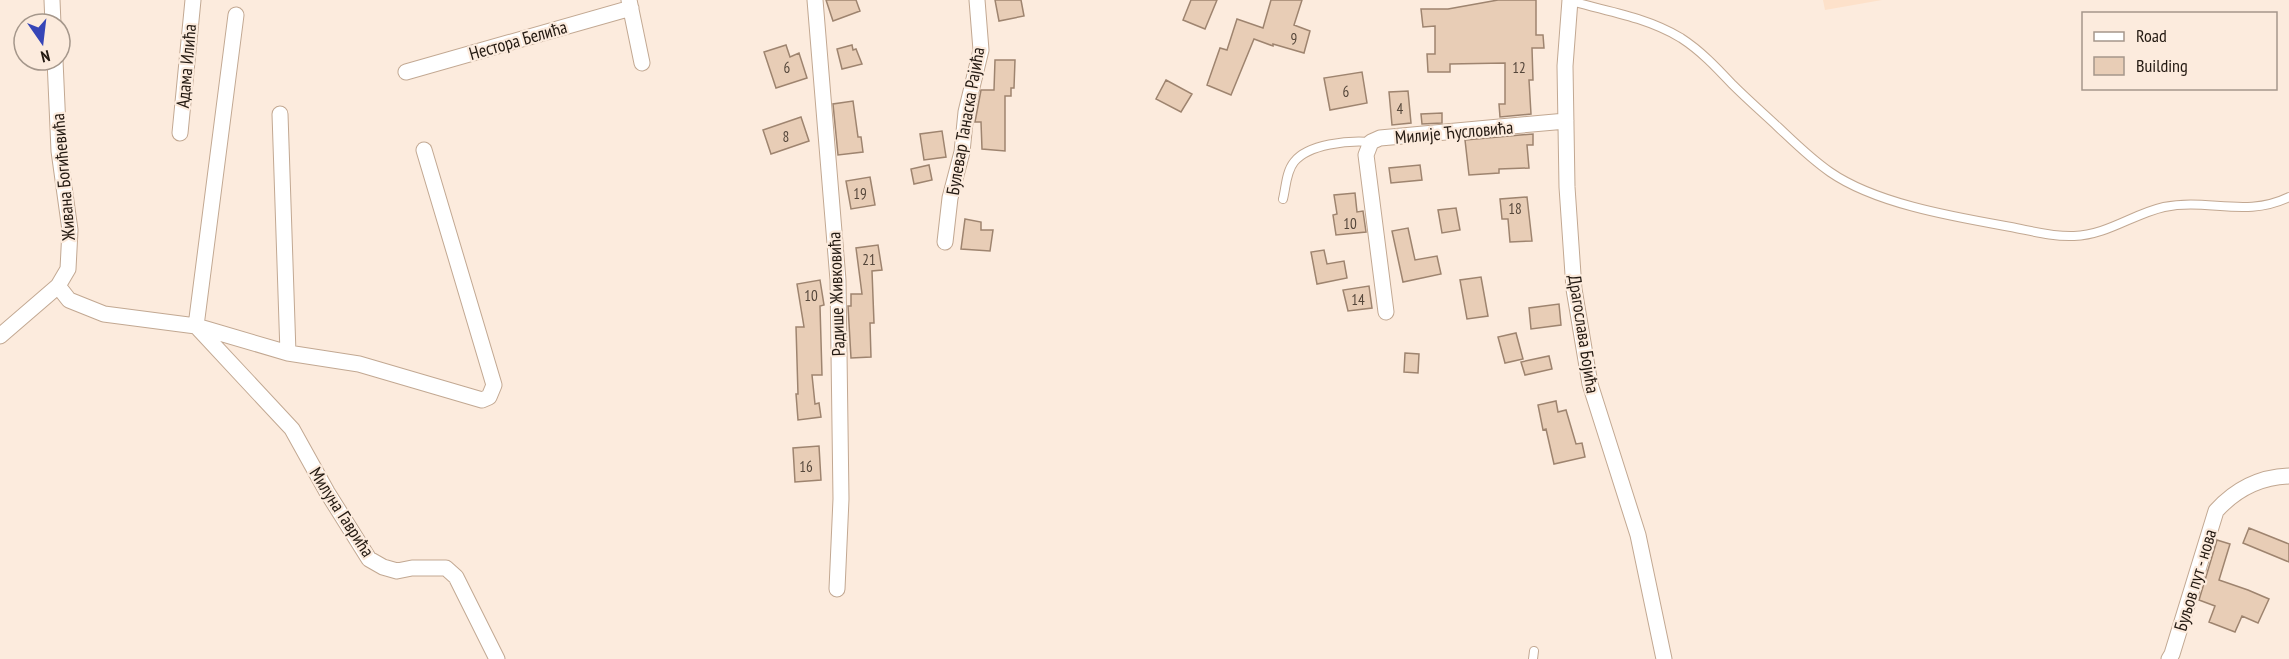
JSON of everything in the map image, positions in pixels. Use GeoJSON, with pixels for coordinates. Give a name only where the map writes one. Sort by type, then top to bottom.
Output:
{"type":"FeatureCollection","features":[{"type":"Feature","properties":{"kind":"street","name":"Адама Илића"},"geometry":{"type":"LineString","coordinates":[[180,133],[193,0]]}},
{"type":"Feature","properties":{"kind":"street","name":"Радише Живковића"},"geometry":{"type":"LineString","coordinates":[[815,0],[838,280],[842,500],[837,589]]}},
{"type":"Feature","properties":{"kind":"street","name":"Булевар Танаска Рајића"},"geometry":{"type":"LineString","coordinates":[[945,242],[950,198],[962,152],[966,112],[981,50],[977,0]]}},
{"type":"Feature","properties":{"kind":"street","name":"Драгослава Бојића"},"geometry":{"type":"LineString","coordinates":[[1570,0],[1565,66],[1567,187],[1574,289],[1590,384],[1638,535],[1664,659]]}},
{"type":"Feature","properties":{"kind":"street","name":"Нестора Белића"},"geometry":{"type":"LineString","coordinates":[[406,72],[630,2],[642,63]]}},
{"type":"Feature","properties":{"kind":"street"},"geometry":{"type":"LineString","coordinates":[[196,326],[236,15]]}},
{"type":"Feature","properties":{"kind":"street","name":"Живана Богићевића"},"geometry":{"type":"LineString","coordinates":[[0,336],[58,286],[68,269],[70,230],[59,151],[56,72]]}},
{"type":"Feature","properties":{"kind":"street"},"geometry":{"type":"LineString","coordinates":[[280,114],[288,353]]}},
{"type":"Feature","properties":{"kind":"street","name":"Милије Ћусловића"},"geometry":{"type":"LineString","coordinates":[[1386,312],[1366,155],[1371,142],[1380,138],[1566,121]]}},
{"type":"Feature","properties":{"kind":"street"},"geometry":{"type":"LineString","coordinates":[[58,286],[69,300],[104,314],[196,326],[288,353],[359,364],[482,400],[494,391],[494,385],[424,150]]}},
{"type":"Feature","properties":{"kind":"street","name":"Милуна Гаврића"},"geometry":{"type":"LineString","coordinates":[[196,326],[292,429],[327,492],[369,559],[383,567],[397,571],[412,568],[446,568],[456,577],[497,659]]}},
{"type":"Feature","properties":{"kind":"street","name":"Буљов пут - нова"},"geometry":{"type":"LineString","coordinates":[[2169,659],[2216,512],[2226,500],[2247,486],[2271,478],[2289,476]]}},
{"type":"Feature","properties":{"kind":"lane"},"geometry":{"type":"LineString","coordinates":[[1570,0],[1646,21],[1680,38],[1708,58],[1815,161],[1844,181],[1881,197],[1975,221],[2058,236],[2074,236],[2101,232],[2146,212],[2178,205],[2195,203],[2224,208],[2256,207],[2274,205],[2289,197]]}},
{"type":"Feature","properties":{"kind":"lane"},"geometry":{"type":"LineString","coordinates":[[1283,199],[1288,172],[1300,156],[1331,144],[1371,142]]}},
{"type":"Feature","properties":{"kind":"shaded area"},"geometry":{"type":"Polygon","coordinates":[[[1823,0],[1882,0],[1825,10],[1823,0]]]}},
{"type":"Feature","properties":{"kind":"building"},"geometry":{"type":"Polygon","coordinates":[[[826,0],[856,0],[860,11],[833,21],[826,0]]]}},
{"type":"Feature","properties":{"kind":"building"},"geometry":{"type":"Polygon","coordinates":[[[995,0],[1021,0],[1024,16],[999,21],[995,0]]]}},
{"type":"Feature","properties":{"kind":"building"},"geometry":{"type":"Polygon","coordinates":[[[1191,0],[1217,0],[1205,29],[1183,20],[1191,0]]]}},
{"type":"Feature","properties":{"kind":"building"},"geometry":{"type":"Polygon","coordinates":[[[1271,0],[1302,0],[1294,25],[1310,31],[1304,53],[1254,39],[1231,95],[1207,85],[1220,48],[1227,50],[1237,19],[1263,28],[1271,0]]]}},
{"type":"Feature","properties":{"kind":"building"},"geometry":{"type":"Polygon","coordinates":[[[1498,0],[1536,0],[1536,35],[1543,35],[1544,48],[1532,48],[1533,80],[1529,80],[1531,114],[1500,117],[1499,104],[1505,104],[1505,63],[1450,64],[1450,72],[1428,72],[1427,54],[1435,54],[1435,26],[1423,27],[1421,9],[1448,9],[1498,0]]]}},
{"type":"Feature","properties":{"kind":"building"},"geometry":{"type":"Polygon","coordinates":[[[786,45],[790,57],[799,53],[807,78],[776,88],[764,52],[786,45]]]}},
{"type":"Feature","properties":{"kind":"building"},"geometry":{"type":"Polygon","coordinates":[[[852,45],[862,64],[842,69],[837,49],[852,45]]]}},
{"type":"Feature","properties":{"kind":"building"},"geometry":{"type":"Polygon","coordinates":[[[995,60],[1015,60],[1014,88],[1011,88],[1011,96],[1005,96],[1005,151],[982,149],[981,122],[975,122],[981,90],[994,90],[995,60]]]}},
{"type":"Feature","properties":{"kind":"building"},"geometry":{"type":"Polygon","coordinates":[[[1362,72],[1367,103],[1330,110],[1324,78],[1362,72]]]}},
{"type":"Feature","properties":{"kind":"building"},"geometry":{"type":"Polygon","coordinates":[[[1166,80],[1192,94],[1181,112],[1156,99],[1166,80]]]}},
{"type":"Feature","properties":{"kind":"building"},"geometry":{"type":"Polygon","coordinates":[[[1408,91],[1411,123],[1392,125],[1389,92],[1408,91]]]}},
{"type":"Feature","properties":{"kind":"building"},"geometry":{"type":"Polygon","coordinates":[[[853,101],[858,137],[861,137],[863,152],[838,155],[833,104],[853,101]]]}},
{"type":"Feature","properties":{"kind":"building"},"geometry":{"type":"Polygon","coordinates":[[[1442,113],[1442,123],[1422,124],[1421,114],[1442,113]]]}},
{"type":"Feature","properties":{"kind":"building"},"geometry":{"type":"Polygon","coordinates":[[[801,117],[809,141],[771,154],[763,130],[801,117]]]}},
{"type":"Feature","properties":{"kind":"building"},"geometry":{"type":"Polygon","coordinates":[[[942,131],[946,157],[924,160],[920,134],[942,131]]]}},
{"type":"Feature","properties":{"kind":"building"},"geometry":{"type":"Polygon","coordinates":[[[1533,134],[1533,145],[1527,145],[1529,168],[1499,169],[1499,173],[1469,175],[1465,140],[1533,134]]]}},
{"type":"Feature","properties":{"kind":"building"},"geometry":{"type":"Polygon","coordinates":[[[929,165],[932,180],[914,184],[911,169],[929,165]]]}},
{"type":"Feature","properties":{"kind":"building"},"geometry":{"type":"Polygon","coordinates":[[[1420,165],[1422,180],[1391,183],[1389,168],[1420,165]]]}},
{"type":"Feature","properties":{"kind":"building"},"geometry":{"type":"Polygon","coordinates":[[[870,177],[875,205],[851,209],[846,181],[870,177]]]}},
{"type":"Feature","properties":{"kind":"building"},"geometry":{"type":"Polygon","coordinates":[[[1355,193],[1357,212],[1363,211],[1366,232],[1336,235],[1333,215],[1337,214],[1334,195],[1355,193]]]}},
{"type":"Feature","properties":{"kind":"building"},"geometry":{"type":"Polygon","coordinates":[[[1527,197],[1532,241],[1510,242],[1508,219],[1502,219],[1500,199],[1527,197]]]}},
{"type":"Feature","properties":{"kind":"building"},"geometry":{"type":"Polygon","coordinates":[[[1456,208],[1460,230],[1442,233],[1438,210],[1456,208]]]}},
{"type":"Feature","properties":{"kind":"building"},"geometry":{"type":"Polygon","coordinates":[[[965,219],[981,222],[981,230],[993,230],[990,251],[961,249],[965,219]]]}},
{"type":"Feature","properties":{"kind":"building"},"geometry":{"type":"Polygon","coordinates":[[[1408,228],[1415,260],[1437,256],[1441,274],[1403,282],[1392,231],[1408,228]]]}},
{"type":"Feature","properties":{"kind":"building"},"geometry":{"type":"Polygon","coordinates":[[[878,245],[882,270],[872,271],[874,323],[870,323],[871,357],[851,358],[848,306],[851,306],[851,294],[862,294],[856,248],[878,245]]]}},
{"type":"Feature","properties":{"kind":"building"},"geometry":{"type":"Polygon","coordinates":[[[1324,250],[1327,264],[1344,261],[1347,278],[1317,284],[1311,252],[1324,250]]]}},
{"type":"Feature","properties":{"kind":"building"},"geometry":{"type":"Polygon","coordinates":[[[1481,277],[1488,316],[1467,319],[1460,280],[1481,277]]]}},
{"type":"Feature","properties":{"kind":"building"},"geometry":{"type":"Polygon","coordinates":[[[820,280],[824,305],[820,306],[822,375],[812,375],[815,404],[819,403],[821,417],[798,420],[796,327],[804,327],[797,284],[820,280]]]}},
{"type":"Feature","properties":{"kind":"building"},"geometry":{"type":"Polygon","coordinates":[[[1369,286],[1372,308],[1348,311],[1343,290],[1369,286]]]}},
{"type":"Feature","properties":{"kind":"building"},"geometry":{"type":"Polygon","coordinates":[[[1559,304],[1561,325],[1531,329],[1529,308],[1559,304]]]}},
{"type":"Feature","properties":{"kind":"building"},"geometry":{"type":"Polygon","coordinates":[[[1516,333],[1523,359],[1505,363],[1498,337],[1516,333]]]}},
{"type":"Feature","properties":{"kind":"building"},"geometry":{"type":"Polygon","coordinates":[[[1405,353],[1419,354],[1418,373],[1404,372],[1405,353]]]}},
{"type":"Feature","properties":{"kind":"building"},"geometry":{"type":"Polygon","coordinates":[[[1549,356],[1552,369],[1525,375],[1521,362],[1549,356]]]}},
{"type":"Feature","properties":{"kind":"building"},"geometry":{"type":"Polygon","coordinates":[[[1556,401],[1558,412],[1566,410],[1576,444],[1582,443],[1585,457],[1554,464],[1538,405],[1556,401]]]}},
{"type":"Feature","properties":{"kind":"building"},"geometry":{"type":"Polygon","coordinates":[[[819,446],[821,480],[795,482],[793,448],[819,446]]]}},
{"type":"Feature","properties":{"kind":"building"},"geometry":{"type":"Polygon","coordinates":[[[2249,528],[2289,544],[2289,562],[2243,543],[2249,528]]]}},
{"type":"Feature","properties":{"kind":"building"},"geometry":{"type":"Polygon","coordinates":[[[2217,540],[2230,544],[2219,580],[2269,599],[2258,623],[2242,616],[2235,632],[2209,622],[2215,606],[2199,600],[2217,540]]]}}]}
